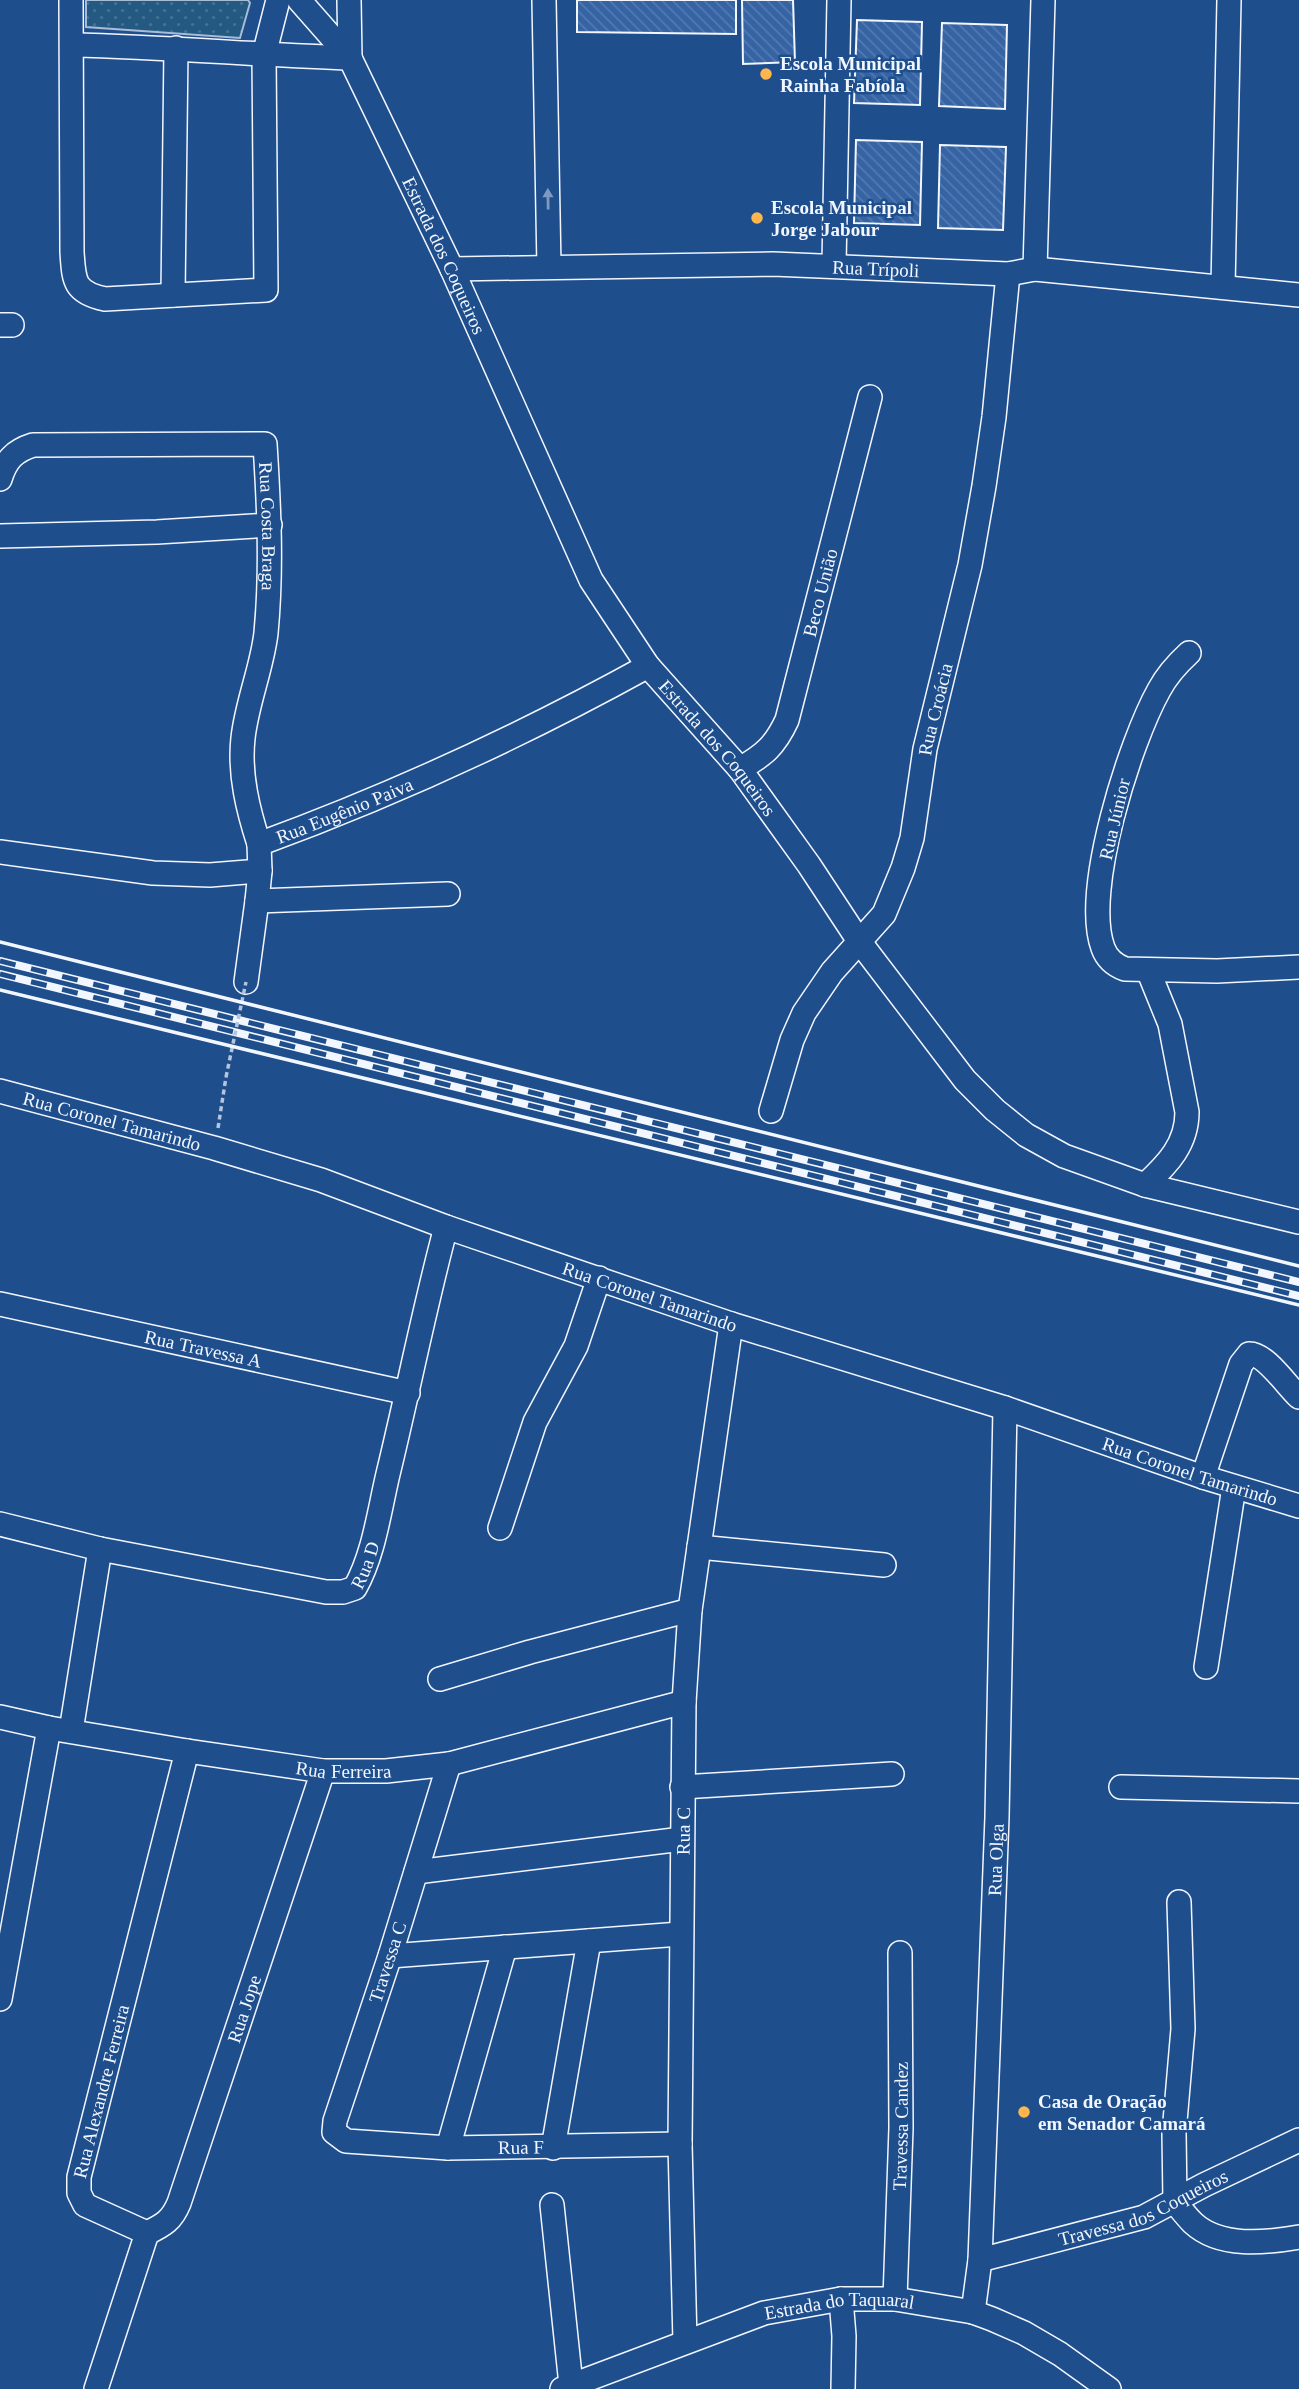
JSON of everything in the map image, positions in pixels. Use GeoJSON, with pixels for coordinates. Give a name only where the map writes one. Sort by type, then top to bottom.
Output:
{"type":"FeatureCollection","features":[{"type":"Feature","properties":{"kind":"street"},"geometry":{"type":"LineString","coordinates":[[71,0],[72,252],[75,280],[85,293],[105,299],[266,290],[264,55],[278,0]]}},
{"type":"Feature","properties":{"kind":"street","name":"Estrada dos Coqueiros"},"geometry":{"type":"LineString","coordinates":[[299,0],[351,58],[452,269],[591,580],[648,666],[740,769],[859,940],[965,1080],[995,1110],[1026,1135],[1064,1156],[1145,1185],[1299,1222]]}},
{"type":"Feature","properties":{"kind":"street"},"geometry":{"type":"LineString","coordinates":[[73,45],[351,58],[349,0]]}},
{"type":"Feature","properties":{"kind":"street"},"geometry":{"type":"LineString","coordinates":[[544,0],[549,267]]}},
{"type":"Feature","properties":{"kind":"street"},"geometry":{"type":"LineString","coordinates":[[834,265],[839,0]]}},
{"type":"Feature","properties":{"kind":"street"},"geometry":{"type":"LineString","coordinates":[[1035,270],[1043,0]]}},
{"type":"Feature","properties":{"kind":"street"},"geometry":{"type":"LineString","coordinates":[[1223,287],[1229,0]]}},
{"type":"Feature","properties":{"kind":"street"},"geometry":{"type":"LineString","coordinates":[[173,295],[176,48]]}},
{"type":"Feature","properties":{"kind":"street","name":"Rua Trípoli"},"geometry":{"type":"LineString","coordinates":[[452,269],[639,264],[834,265],[1008,274],[1035,270],[1299,295]]}},
{"type":"Feature","properties":{"kind":"street","name":"Rua Croácia"},"geometry":{"type":"LineString","coordinates":[[771,1111],[792,1040],[804,1013],[832,972],[884,914],[912,838],[925,749],[970,565],[984,486],[994,417],[1008,274]]}},
{"type":"Feature","properties":{"kind":"street","name":"Beco União"},"geometry":{"type":"LineString","coordinates":[[740,769],[763,756],[780,735],[787,720],[870,397]]}},
{"type":"Feature","properties":{"kind":"street","name":"Rua Costa Braga"},"geometry":{"type":"LineString","coordinates":[[0,479],[9,458],[20,449],[33,445],[265,444],[270,526],[265,635],[243,739],[244,787],[259,844]]}},
{"type":"Feature","properties":{"kind":"street"},"geometry":{"type":"LineString","coordinates":[[0,536],[270,526]]}},
{"type":"Feature","properties":{"kind":"street","name":"Rua Júnior"},"geometry":{"type":"LineString","coordinates":[[1189,653],[1170,671],[1145,719],[1120,786],[1102,871],[1099,903],[1103,948],[1113,964],[1125,969],[1217,971],[1299,967]]}},
{"type":"Feature","properties":{"kind":"street","name":"Rua Eugênio Paiva"},"geometry":{"type":"LineString","coordinates":[[246,982],[260,871],[259,844],[344,811],[507,741],[648,666]]}},
{"type":"Feature","properties":{"kind":"street"},"geometry":{"type":"LineString","coordinates":[[0,852],[153,873],[210,875],[260,871]]}},
{"type":"Feature","properties":{"kind":"street"},"geometry":{"type":"LineString","coordinates":[[257,901],[448,894]]}},
{"type":"Feature","properties":{"kind":"street"},"geometry":{"type":"LineString","coordinates":[[1145,1185],[1173,1157],[1187,1124],[1170,1024],[1148,970]]}},
{"type":"Feature","properties":{"kind":"street","name":"Rua Coronel Tamarindo"},"geometry":{"type":"LineString","coordinates":[[0,1091],[214,1148],[321,1180],[446,1227],[731,1324],[1005,1408],[1203,1477],[1299,1506]]}},
{"type":"Feature","properties":{"kind":"street","name":"Rua D"},"geometry":{"type":"LineString","coordinates":[[0,1524],[100,1549],[326,1591],[343,1592],[355,1588],[369,1554],[408,1392],[429,1289],[446,1227]]}},
{"type":"Feature","properties":{"kind":"street"},"geometry":{"type":"LineString","coordinates":[[500,1528],[535,1422],[576,1346],[599,1278]]}},
{"type":"Feature","properties":{"kind":"street","name":"Rua Travessa A"},"geometry":{"type":"LineString","coordinates":[[0,1304],[408,1392]]}},
{"type":"Feature","properties":{"kind":"street","name":"Rua C"},"geometry":{"type":"LineString","coordinates":[[685,2342],[680,2144],[684,1702],[691,1610],[731,1324]]}},
{"type":"Feature","properties":{"kind":"street"},"geometry":{"type":"LineString","coordinates":[[1203,1477],[1245,1357],[1252,1353],[1257,1354],[1299,1397]]}},
{"type":"Feature","properties":{"kind":"street","name":"Rua Olga"},"geometry":{"type":"LineString","coordinates":[[973,2312],[980,2260],[997,1817],[1005,1408]]}},
{"type":"Feature","properties":{"kind":"street"},"geometry":{"type":"LineString","coordinates":[[1206,1667],[1234,1487]]}},
{"type":"Feature","properties":{"kind":"street"},"geometry":{"type":"LineString","coordinates":[[699,1547],[884,1565]]}},
{"type":"Feature","properties":{"kind":"street"},"geometry":{"type":"LineString","coordinates":[[72,1731],[100,1549]]}},
{"type":"Feature","properties":{"kind":"street"},"geometry":{"type":"LineString","coordinates":[[440,1678],[530,1651],[691,1610]]}},
{"type":"Feature","properties":{"kind":"street","name":"Rua Ferreira"},"geometry":{"type":"LineString","coordinates":[[0,1717],[49,1728],[323,1771],[386,1771],[449,1764],[684,1702]]}},
{"type":"Feature","properties":{"kind":"street"},"geometry":{"type":"LineString","coordinates":[[0,1999],[49,1728]]}},
{"type":"Feature","properties":{"kind":"street","name":"Rua Alexandre Ferreira"},"geometry":{"type":"LineString","coordinates":[[147,2233],[85,2205],[79,2193],[79,2177],[187,1751]]}},
{"type":"Feature","properties":{"kind":"street","name":"Travessa C"},"geometry":{"type":"LineString","coordinates":[[360,2142],[340,2138],[334,2132],[335,2121],[390,1956],[449,1764]]}},
{"type":"Feature","properties":{"kind":"street","name":"Rua Jope"},"geometry":{"type":"LineString","coordinates":[[147,2233],[174,2217],[180,2203],[323,1771]]}},
{"type":"Feature","properties":{"kind":"street"},"geometry":{"type":"LineString","coordinates":[[682,1787],[892,1774]]}},
{"type":"Feature","properties":{"kind":"street"},"geometry":{"type":"LineString","coordinates":[[1121,1787],[1299,1791]]}},
{"type":"Feature","properties":{"kind":"street"},"geometry":{"type":"LineString","coordinates":[[416,1872],[682,1839]]}},
{"type":"Feature","properties":{"kind":"street"},"geometry":{"type":"LineString","coordinates":[[1179,1902],[1183,2029],[1172,2167],[1175,2202],[1193,2223],[1209,2234],[1229,2240],[1255,2242],[1299,2237]]}},
{"type":"Feature","properties":{"kind":"street"},"geometry":{"type":"LineString","coordinates":[[390,1956],[681,1934]]}},
{"type":"Feature","properties":{"kind":"street"},"geometry":{"type":"LineString","coordinates":[[553,2148],[589,1941]]}},
{"type":"Feature","properties":{"kind":"street"},"geometry":{"type":"LineString","coordinates":[[448,2148],[505,1947]]}},
{"type":"Feature","properties":{"kind":"street","name":"Travessa Candez"},"geometry":{"type":"LineString","coordinates":[[895,2299],[901,2128],[900,1952]]}},
{"type":"Feature","properties":{"kind":"street","name":"Travessa dos Coqueiros"},"geometry":{"type":"LineString","coordinates":[[980,2260],[1144,2217],[1299,2140]]}},
{"type":"Feature","properties":{"kind":"street","name":"Rua F"},"geometry":{"type":"LineString","coordinates":[[360,2142],[448,2148],[680,2144]]}},
{"type":"Feature","properties":{"kind":"street"},"geometry":{"type":"LineString","coordinates":[[552,2205],[567,2387]]}},
{"type":"Feature","properties":{"kind":"street"},"geometry":{"type":"LineString","coordinates":[[96,2389],[147,2233]]}},
{"type":"Feature","properties":{"kind":"street"},"geometry":{"type":"LineString","coordinates":[[841,2299],[845,2336],[843,2389]]}},
{"type":"Feature","properties":{"kind":"street","name":"Estrada do Taquaral"},"geometry":{"type":"LineString","coordinates":[[567,2387],[764,2314],[841,2299],[895,2299],[973,2312],[1024,2333],[1109,2389]]}},
{"type":"Feature","properties":{"kind":"path"},"geometry":{"type":"LineString","coordinates":[[214,1148],[246,982]]}},
{"type":"Feature","properties":{"kind":"shaded area"},"geometry":{"type":"Polygon","coordinates":[[[86,0],[248,0],[250,3],[240,38],[86,27],[86,0]]]}},
{"type":"Feature","properties":{"kind":"building"},"geometry":{"type":"Polygon","coordinates":[[[577,0],[736,0],[736,34],[577,32],[577,0]]]}},
{"type":"Feature","properties":{"kind":"building"},"geometry":{"type":"Polygon","coordinates":[[[742,0],[793,0],[795,62],[743,64],[742,0]]]}},
{"type":"Feature","properties":{"kind":"building"},"geometry":{"type":"Polygon","coordinates":[[[857,20],[922,22],[920,105],[854,103],[857,20]]]}},
{"type":"Feature","properties":{"kind":"building"},"geometry":{"type":"Polygon","coordinates":[[[942,23],[1007,25],[1005,109],[939,106],[942,23]]]}},
{"type":"Feature","properties":{"kind":"building"},"geometry":{"type":"Polygon","coordinates":[[[856,140],[922,142],[920,225],[854,223],[856,140]]]}},
{"type":"Feature","properties":{"kind":"building"},"geometry":{"type":"Polygon","coordinates":[[[940,145],[1006,147],[1003,230],[938,228],[940,145]]]}},
{"type":"Feature","properties":{"kind":"railway"},"geometry":{"type":"LineString","coordinates":[[0,961],[1299,1282]]}},
{"type":"Feature","properties":{"kind":"railway"},"geometry":{"type":"LineString","coordinates":[[0,974],[1299,1296]]}},
{"type":"Feature","properties":{"kind":"wall"},"geometry":{"type":"LineString","coordinates":[[0,942],[1299,1266]]}},
{"type":"Feature","properties":{"kind":"wall"},"geometry":{"type":"LineString","coordinates":[[0,990],[1299,1305]]}},
{"type":"Feature","properties":{"kind":"place","name":"Escola Municipal Rainha Fabíola"},"geometry":{"type":"Point","coordinates":[766,74]}},
{"type":"Feature","properties":{"kind":"place","name":"Escola Municipal Jorge Jabour"},"geometry":{"type":"Point","coordinates":[757,218]}},
{"type":"Feature","properties":{"kind":"place","name":"Casa de Oração em Senador Camará"},"geometry":{"type":"Point","coordinates":[1024,2112]}}]}
